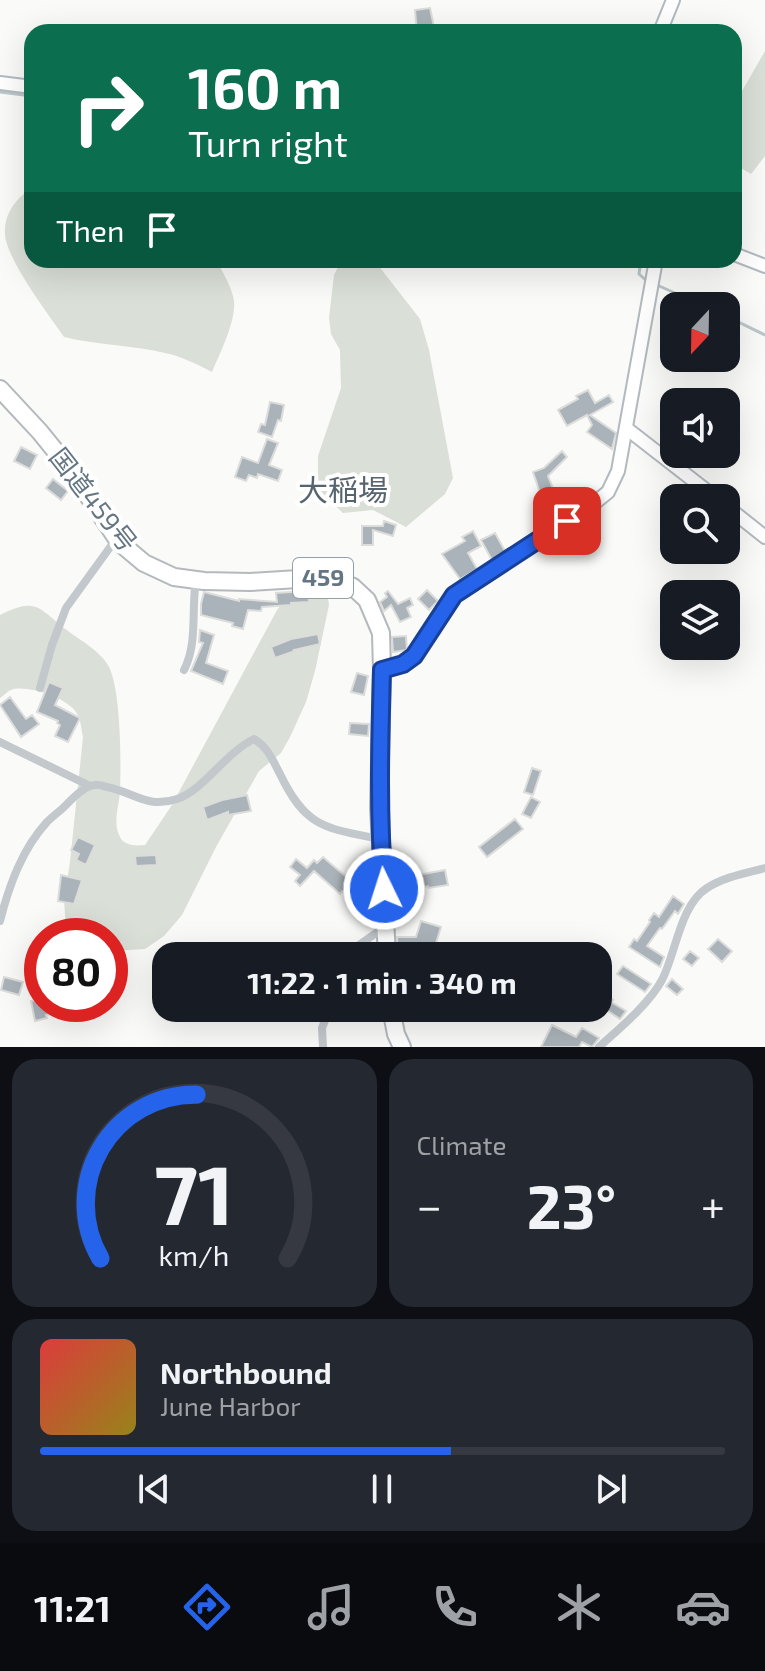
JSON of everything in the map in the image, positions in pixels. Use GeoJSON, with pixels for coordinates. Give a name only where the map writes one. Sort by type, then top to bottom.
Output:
{"type":"FeatureCollection","features":[{"type":"Feature","properties":{"kind":"highway","name":"国道459号"},"geometry":{"type":"LineString","coordinates":[[0,389],[70,469],[116,538],[144,563],[174,577],[196,580],[335,579],[353,587],[367,600],[381,633],[380,839],[387,942]]}},
{"type":"Feature","properties":{"kind":"highway"},"geometry":{"type":"LineString","coordinates":[[394,1022],[402,1047]]}},
{"type":"Feature","properties":{"kind":"street"},"geometry":{"type":"LineString","coordinates":[[663,24],[673,0]]}},
{"type":"Feature","properties":{"kind":"street"},"geometry":{"type":"LineString","coordinates":[[0,83],[24,86]]}},
{"type":"Feature","properties":{"kind":"street"},"geometry":{"type":"LineString","coordinates":[[742,257],[765,266]]}},
{"type":"Feature","properties":{"kind":"street"},"geometry":{"type":"LineString","coordinates":[[382,670],[403,664],[414,656],[454,595],[608,492],[618,471],[655,268]]}},
{"type":"Feature","properties":{"kind":"street"},"geometry":{"type":"LineString","coordinates":[[626,428],[698,484]]}},
{"type":"Feature","properties":{"kind":"street"},"geometry":{"type":"LineString","coordinates":[[740,517],[765,537]]}},
{"type":"Feature","properties":{"kind":"street"},"geometry":{"type":"LineString","coordinates":[[40,688],[66,608],[116,538]]}},
{"type":"Feature","properties":{"kind":"street"},"geometry":{"type":"LineString","coordinates":[[184,670],[192,647],[196,580]]}},
{"type":"Feature","properties":{"kind":"street"},"geometry":{"type":"LineString","coordinates":[[0,921],[12,881],[26,852],[46,823],[77,794],[94,784],[151,802],[180,798],[191,792],[235,750],[254,739],[270,754],[288,792],[314,821],[380,839]]}},
{"type":"Feature","properties":{"kind":"street"},"geometry":{"type":"LineString","coordinates":[[0,742],[90,786]]}},
{"type":"Feature","properties":{"kind":"street"},"geometry":{"type":"LineString","coordinates":[[599,1047],[640,1007],[661,981],[683,923],[704,889],[719,881],[765,868]]}},
{"type":"Feature","properties":{"kind":"street"},"geometry":{"type":"LineString","coordinates":[[363,942],[386,926]]}},
{"type":"Feature","properties":{"kind":"street"},"geometry":{"type":"LineString","coordinates":[[323,1047],[324,1022]]}},
{"type":"Feature","properties":{"kind":"shaded area"},"geometry":{"type":"Polygon","coordinates":[[[765,51],[765,156],[751,174],[742,169],[742,91],[765,51]]]}},
{"type":"Feature","properties":{"kind":"shaded area"},"geometry":{"type":"Polygon","coordinates":[[[24,195],[24,268],[220,268],[234,304],[228,334],[212,372],[171,354],[64,337],[29,287],[7,245],[5,227],[9,213],[24,195]]]}},
{"type":"Feature","properties":{"kind":"shaded area"},"geometry":{"type":"Polygon","coordinates":[[[338,268],[380,268],[420,319],[429,350],[453,478],[445,494],[406,527],[373,510],[343,513],[320,491],[318,456],[341,388],[340,350],[331,334],[329,318],[338,268]]]}},
{"type":"Feature","properties":{"kind":"shaded area"},"geometry":{"type":"Polygon","coordinates":[[[304,582],[320,585],[327,591],[329,605],[306,702],[281,753],[259,771],[182,915],[164,936],[145,949],[128,950],[128,918],[65,918],[64,900],[83,737],[81,724],[71,707],[46,694],[18,689],[0,698],[0,615],[21,607],[35,607],[90,646],[107,663],[114,681],[120,729],[117,830],[126,843],[145,845],[172,805],[277,610],[291,592],[304,582]]]}},
{"type":"Feature","properties":{"kind":"building"},"geometry":{"type":"Polygon","coordinates":[[[430,8],[433,24],[416,24],[415,10],[430,8]]]}},
{"type":"Feature","properties":{"kind":"building"},"geometry":{"type":"Polygon","coordinates":[[[588,390],[595,403],[609,395],[613,402],[590,415],[616,433],[612,449],[587,432],[592,425],[587,415],[567,426],[558,410],[588,390]]]}},
{"type":"Feature","properties":{"kind":"building"},"geometry":{"type":"Polygon","coordinates":[[[270,402],[284,405],[281,421],[278,420],[272,437],[258,432],[261,424],[265,425],[270,402]]]}},
{"type":"Feature","properties":{"kind":"building"},"geometry":{"type":"Polygon","coordinates":[[[267,439],[278,443],[269,465],[282,470],[278,481],[258,474],[257,478],[249,475],[246,481],[235,477],[242,457],[258,463],[267,439]]]}},
{"type":"Feature","properties":{"kind":"building"},"geometry":{"type":"Polygon","coordinates":[[[21,447],[37,455],[30,469],[14,461],[21,447]]]}},
{"type":"Feature","properties":{"kind":"building"},"geometry":{"type":"Polygon","coordinates":[[[562,451],[567,457],[548,476],[563,513],[549,520],[533,472],[544,468],[562,451]]]}},
{"type":"Feature","properties":{"kind":"building"},"geometry":{"type":"Polygon","coordinates":[[[53,479],[68,491],[61,500],[46,488],[53,479]]]}},
{"type":"Feature","properties":{"kind":"building"},"geometry":{"type":"Polygon","coordinates":[[[384,521],[396,525],[393,536],[373,530],[373,545],[362,545],[362,526],[383,526],[384,521]]]}},
{"type":"Feature","properties":{"kind":"building"},"geometry":{"type":"Polygon","coordinates":[[[473,531],[481,546],[468,553],[477,569],[460,579],[442,554],[465,541],[462,537],[473,531]]]}},
{"type":"Feature","properties":{"kind":"building"},"geometry":{"type":"Polygon","coordinates":[[[495,533],[505,551],[492,560],[481,540],[495,533]]]}},
{"type":"Feature","properties":{"kind":"building"},"geometry":{"type":"Polygon","coordinates":[[[427,590],[438,601],[429,610],[418,599],[427,590]]]}},
{"type":"Feature","properties":{"kind":"building"},"geometry":{"type":"Polygon","coordinates":[[[308,591],[309,602],[262,607],[261,611],[248,610],[243,629],[232,626],[233,623],[201,615],[204,592],[239,601],[277,602],[276,593],[308,591]]]}},
{"type":"Feature","properties":{"kind":"building"},"geometry":{"type":"Polygon","coordinates":[[[388,591],[398,604],[410,598],[413,605],[407,608],[411,617],[400,622],[391,605],[384,611],[380,602],[387,597],[385,593],[388,591]]]}},
{"type":"Feature","properties":{"kind":"building"},"geometry":{"type":"Polygon","coordinates":[[[200,630],[214,635],[206,663],[228,671],[223,684],[191,671],[203,643],[199,642],[200,630]]]}},
{"type":"Feature","properties":{"kind":"building"},"geometry":{"type":"Polygon","coordinates":[[[318,634],[320,644],[275,658],[271,647],[318,634]]]}},
{"type":"Feature","properties":{"kind":"building"},"geometry":{"type":"Polygon","coordinates":[[[406,636],[407,650],[393,652],[392,637],[406,636]]]}},
{"type":"Feature","properties":{"kind":"building"},"geometry":{"type":"Polygon","coordinates":[[[357,673],[368,676],[364,695],[351,692],[357,673]]]}},
{"type":"Feature","properties":{"kind":"building"},"geometry":{"type":"Polygon","coordinates":[[[49,682],[63,688],[55,705],[80,718],[68,742],[55,736],[60,725],[58,721],[37,712],[49,682]]]}},
{"type":"Feature","properties":{"kind":"building"},"geometry":{"type":"Polygon","coordinates":[[[10,697],[26,719],[32,715],[39,724],[21,737],[0,705],[10,697]]]}},
{"type":"Feature","properties":{"kind":"building"},"geometry":{"type":"Polygon","coordinates":[[[350,723],[369,724],[368,736],[349,734],[350,723]]]}},
{"type":"Feature","properties":{"kind":"building"},"geometry":{"type":"Polygon","coordinates":[[[532,768],[541,771],[533,795],[524,792],[532,768]]]}},
{"type":"Feature","properties":{"kind":"building"},"geometry":{"type":"Polygon","coordinates":[[[247,795],[251,811],[228,815],[228,812],[207,820],[203,807],[247,795]]]}},
{"type":"Feature","properties":{"kind":"building"},"geometry":{"type":"Polygon","coordinates":[[[531,797],[540,802],[531,818],[522,814],[531,797]]]}},
{"type":"Feature","properties":{"kind":"building"},"geometry":{"type":"Polygon","coordinates":[[[515,819],[523,829],[487,857],[479,847],[515,819]]]}},
{"type":"Feature","properties":{"kind":"building"},"geometry":{"type":"Polygon","coordinates":[[[78,837],[95,845],[86,865],[76,860],[79,854],[71,850],[78,837]]]}},
{"type":"Feature","properties":{"kind":"building"},"geometry":{"type":"Polygon","coordinates":[[[156,855],[157,865],[136,866],[135,856],[156,855]]]}},
{"type":"Feature","properties":{"kind":"building"},"geometry":{"type":"Polygon","coordinates":[[[323,857],[351,881],[349,884],[358,892],[352,899],[342,891],[340,894],[314,871],[300,886],[295,881],[300,875],[290,867],[296,859],[307,868],[314,860],[317,863],[323,857]]]}},
{"type":"Feature","properties":{"kind":"building"},"geometry":{"type":"Polygon","coordinates":[[[445,870],[448,885],[421,887],[418,875],[445,870]]]}},
{"type":"Feature","properties":{"kind":"building"},"geometry":{"type":"Polygon","coordinates":[[[61,875],[82,880],[74,904],[58,901],[61,875]]]}},
{"type":"Feature","properties":{"kind":"building"},"geometry":{"type":"Polygon","coordinates":[[[673,896],[684,904],[647,946],[664,957],[660,967],[629,947],[634,939],[637,941],[654,913],[659,917],[673,896]]]}},
{"type":"Feature","properties":{"kind":"building"},"geometry":{"type":"Polygon","coordinates":[[[421,921],[441,927],[436,942],[397,942],[397,937],[416,937],[421,921]]]}},
{"type":"Feature","properties":{"kind":"building"},"geometry":{"type":"Polygon","coordinates":[[[718,939],[732,951],[722,962],[708,949],[718,939]]]}},
{"type":"Feature","properties":{"kind":"building"},"geometry":{"type":"Polygon","coordinates":[[[690,951],[699,958],[692,966],[683,959],[690,951]]]}},
{"type":"Feature","properties":{"kind":"building"},"geometry":{"type":"Polygon","coordinates":[[[623,966],[651,984],[645,992],[617,974],[623,966]]]}},
{"type":"Feature","properties":{"kind":"building"},"geometry":{"type":"Polygon","coordinates":[[[4,977],[23,982],[19,995],[1,990],[4,977]]]}},
{"type":"Feature","properties":{"kind":"building"},"geometry":{"type":"Polygon","coordinates":[[[672,979],[683,989],[677,995],[666,986],[672,979]]]}},
{"type":"Feature","properties":{"kind":"building"},"geometry":{"type":"Polygon","coordinates":[[[612,1003],[626,1011],[620,1019],[612,1014],[612,1003]]]}},
{"type":"Feature","properties":{"kind":"building"},"geometry":{"type":"Polygon","coordinates":[[[552,1025],[576,1037],[582,1028],[599,1038],[592,1047],[582,1042],[579,1047],[541,1047],[552,1025]]]}},
{"type":"Feature","properties":{"kind":"waterway"},"geometry":{"type":"LineString","coordinates":[[0,92],[24,95]]}},
{"type":"Feature","properties":{"kind":"waterway"},"geometry":{"type":"LineString","coordinates":[[640,268],[639,274],[649,283]]}},
{"type":"Feature","properties":{"kind":"waterway"},"geometry":{"type":"LineString","coordinates":[[657,285],[673,292]]}},
{"type":"Feature","properties":{"kind":"waterway"},"geometry":{"type":"LineString","coordinates":[[740,323],[765,335]]}},
{"type":"Feature","properties":{"kind":"district","name":"大稲場"},"geometry":{"type":"Point","coordinates":[343,491]}},
{"type":"Feature","properties":{"kind":"route"},"geometry":{"type":"LineString","coordinates":[[384,889],[379,774],[382,670],[403,664],[414,656],[454,595],[567,521]]}}]}
